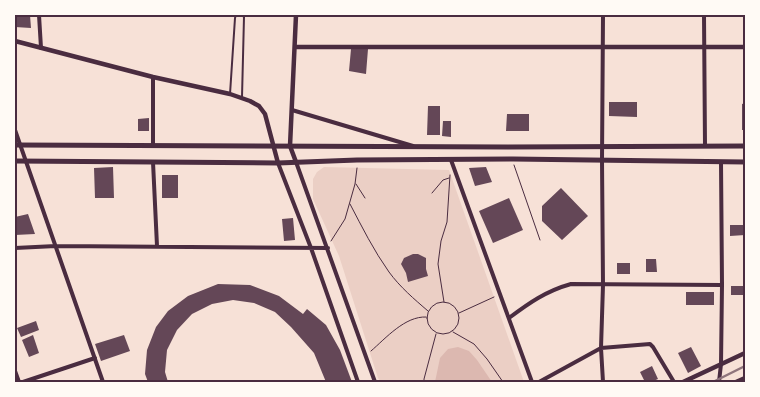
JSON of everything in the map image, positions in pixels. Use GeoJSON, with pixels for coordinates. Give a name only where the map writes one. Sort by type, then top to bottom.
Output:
{"type":"FeatureCollection","features":[{"type":"Feature","properties":{"kind":"main road"},"geometry":{"type":"LineString","coordinates":[[18,145],[745,146]]}},
{"type":"Feature","properties":{"kind":"main road"},"geometry":{"type":"LineString","coordinates":[[15,161],[278,163],[357,160],[602,160],[745,162]]}},
{"type":"Feature","properties":{"kind":"street"},"geometry":{"type":"LineString","coordinates":[[39,15],[41,48]]}},
{"type":"Feature","properties":{"kind":"street"},"geometry":{"type":"LineString","coordinates":[[296,15],[290,146],[375,382]]}},
{"type":"Feature","properties":{"kind":"street"},"geometry":{"type":"LineString","coordinates":[[603,15],[603,285],[601,348],[603,382]]}},
{"type":"Feature","properties":{"kind":"street"},"geometry":{"type":"LineString","coordinates":[[704,15],[706,146]]}},
{"type":"Feature","properties":{"kind":"street"},"geometry":{"type":"LineString","coordinates":[[15,41],[153,77],[230,94],[259,106],[265,114],[278,163],[311,248],[358,382]]}},
{"type":"Feature","properties":{"kind":"street"},"geometry":{"type":"LineString","coordinates":[[295,47],[745,48]]}},
{"type":"Feature","properties":{"kind":"street"},"geometry":{"type":"LineString","coordinates":[[153,77],[153,145]]}},
{"type":"Feature","properties":{"kind":"street"},"geometry":{"type":"LineString","coordinates":[[292,110],[415,146]]}},
{"type":"Feature","properties":{"kind":"street"},"geometry":{"type":"LineString","coordinates":[[15,130],[18,145],[26,161],[103,382]]}},
{"type":"Feature","properties":{"kind":"street"},"geometry":{"type":"LineString","coordinates":[[451,160],[532,382]]}},
{"type":"Feature","properties":{"kind":"street"},"geometry":{"type":"LineString","coordinates":[[153,162],[157,246]]}},
{"type":"Feature","properties":{"kind":"street"},"geometry":{"type":"LineString","coordinates":[[719,382],[722,285],[721,162]]}},
{"type":"Feature","properties":{"kind":"street"},"geometry":{"type":"LineString","coordinates":[[15,248],[56,246],[327,247]]}},
{"type":"Feature","properties":{"kind":"street"},"geometry":{"type":"LineString","coordinates":[[508,318],[542,296],[557,288],[571,284],[722,285]]}},
{"type":"Feature","properties":{"kind":"street"},"geometry":{"type":"LineString","coordinates":[[540,382],[601,348],[650,344],[674,382]]}},
{"type":"Feature","properties":{"kind":"street"},"geometry":{"type":"LineString","coordinates":[[683,382],[745,353]]}},
{"type":"Feature","properties":{"kind":"street"},"geometry":{"type":"LineString","coordinates":[[23,382],[95,358]]}},
{"type":"Feature","properties":{"kind":"street"},"geometry":{"type":"LineString","coordinates":[[15,371],[19,382]]}},
{"type":"Feature","properties":{"kind":"street"},"geometry":{"type":"LineString","coordinates":[[736,382],[745,378]]}},
{"type":"Feature","properties":{"kind":"lane"},"geometry":{"type":"LineString","coordinates":[[230,94],[236,15]]}},
{"type":"Feature","properties":{"kind":"lane"},"geometry":{"type":"LineString","coordinates":[[242,15],[244,17],[242,98]]}},
{"type":"Feature","properties":{"kind":"path"},"geometry":{"type":"LineString","coordinates":[[327,247],[345,220],[355,184],[357,160]]}},
{"type":"Feature","properties":{"kind":"path"},"geometry":{"type":"LineString","coordinates":[[512,160],[540,240]]}},
{"type":"Feature","properties":{"kind":"path"},"geometry":{"type":"LineString","coordinates":[[444,302],[438,264],[441,241],[447,222],[450,173]]}},
{"type":"Feature","properties":{"kind":"path"},"geometry":{"type":"LineString","coordinates":[[432,193],[443,180],[449,177]]}},
{"type":"Feature","properties":{"kind":"path"},"geometry":{"type":"LineString","coordinates":[[355,184],[365,198]]}},
{"type":"Feature","properties":{"kind":"path"},"geometry":{"type":"LineString","coordinates":[[350,204],[389,272],[404,290],[428,311]]}},
{"type":"Feature","properties":{"kind":"path"},"geometry":{"type":"LineString","coordinates":[[458,314],[500,294]]}},
{"type":"Feature","properties":{"kind":"path"},"geometry":{"type":"LineString","coordinates":[[444,302],[455,308],[459,320],[457,326],[448,334],[436,333],[427,324],[426,317],[432,306],[444,302]]}},
{"type":"Feature","properties":{"kind":"path"},"geometry":{"type":"LineString","coordinates":[[365,355],[409,321],[419,316],[426,317]]}},
{"type":"Feature","properties":{"kind":"path"},"geometry":{"type":"LineString","coordinates":[[453,331],[474,344],[503,382]]}},
{"type":"Feature","properties":{"kind":"path"},"geometry":{"type":"LineString","coordinates":[[424,382],[436,333]]}},
{"type":"Feature","properties":{"kind":"shaded area"},"geometry":{"type":"Polygon","coordinates":[[[324,167],[449,170],[524,382],[381,382],[378,378],[339,256],[313,199],[313,179],[317,172],[324,167]]]}},
{"type":"Feature","properties":{"kind":"shaded area"},"geometry":{"type":"Polygon","coordinates":[[[458,347],[469,351],[492,382],[435,382],[440,358],[448,349],[458,347]]]}},
{"type":"Feature","properties":{"kind":"building"},"geometry":{"type":"Polygon","coordinates":[[[15,15],[30,15],[31,28],[15,27],[15,15]]]}},
{"type":"Feature","properties":{"kind":"building"},"geometry":{"type":"Polygon","coordinates":[[[351,49],[368,49],[366,74],[349,71],[351,49]]]}},
{"type":"Feature","properties":{"kind":"building"},"geometry":{"type":"Polygon","coordinates":[[[609,102],[637,102],[637,117],[609,116],[609,102]]]}},
{"type":"Feature","properties":{"kind":"building"},"geometry":{"type":"Polygon","coordinates":[[[745,103],[745,130],[742,130],[742,104],[745,103]]]}},
{"type":"Feature","properties":{"kind":"building"},"geometry":{"type":"Polygon","coordinates":[[[428,106],[440,106],[440,135],[427,135],[428,106]]]}},
{"type":"Feature","properties":{"kind":"building"},"geometry":{"type":"Polygon","coordinates":[[[507,114],[529,114],[529,131],[506,131],[507,114]]]}},
{"type":"Feature","properties":{"kind":"building"},"geometry":{"type":"Polygon","coordinates":[[[149,118],[149,131],[138,131],[138,119],[149,118]]]}},
{"type":"Feature","properties":{"kind":"building"},"geometry":{"type":"Polygon","coordinates":[[[443,121],[451,121],[451,137],[442,136],[443,121]]]}},
{"type":"Feature","properties":{"kind":"building"},"geometry":{"type":"Polygon","coordinates":[[[113,167],[114,198],[95,198],[94,168],[113,167]]]}},
{"type":"Feature","properties":{"kind":"building"},"geometry":{"type":"Polygon","coordinates":[[[486,167],[492,182],[475,186],[469,168],[486,167]]]}},
{"type":"Feature","properties":{"kind":"building"},"geometry":{"type":"Polygon","coordinates":[[[162,175],[178,175],[178,198],[162,198],[162,175]]]}},
{"type":"Feature","properties":{"kind":"building"},"geometry":{"type":"Polygon","coordinates":[[[561,188],[588,216],[562,240],[542,221],[542,206],[561,188]]]}},
{"type":"Feature","properties":{"kind":"building"},"geometry":{"type":"Polygon","coordinates":[[[509,198],[523,230],[493,243],[479,211],[509,198]]]}},
{"type":"Feature","properties":{"kind":"building"},"geometry":{"type":"Polygon","coordinates":[[[28,214],[35,234],[15,235],[15,217],[28,214]]]}},
{"type":"Feature","properties":{"kind":"building"},"geometry":{"type":"Polygon","coordinates":[[[293,218],[295,240],[284,241],[282,219],[293,218]]]}},
{"type":"Feature","properties":{"kind":"building"},"geometry":{"type":"Polygon","coordinates":[[[730,225],[745,225],[745,235],[730,236],[730,225]]]}},
{"type":"Feature","properties":{"kind":"building"},"geometry":{"type":"Polygon","coordinates":[[[413,254],[426,258],[428,276],[408,282],[401,264],[404,258],[413,254]]]}},
{"type":"Feature","properties":{"kind":"building"},"geometry":{"type":"Polygon","coordinates":[[[646,259],[656,259],[657,272],[646,272],[646,259]]]}},
{"type":"Feature","properties":{"kind":"building"},"geometry":{"type":"Polygon","coordinates":[[[617,263],[630,263],[630,274],[617,274],[617,263]]]}},
{"type":"Feature","properties":{"kind":"building"},"geometry":{"type":"Polygon","coordinates":[[[218,284],[250,285],[279,296],[303,314],[307,309],[326,325],[340,350],[352,382],[326,382],[314,353],[275,312],[254,303],[233,300],[212,304],[192,314],[177,330],[167,350],[165,372],[168,382],[148,382],[145,374],[147,350],[156,327],[168,311],[188,296],[218,284]]]}},
{"type":"Feature","properties":{"kind":"building"},"geometry":{"type":"Polygon","coordinates":[[[731,286],[745,286],[745,295],[731,295],[731,286]]]}},
{"type":"Feature","properties":{"kind":"building"},"geometry":{"type":"Polygon","coordinates":[[[686,292],[714,292],[714,305],[686,305],[686,292]]]}},
{"type":"Feature","properties":{"kind":"building"},"geometry":{"type":"Polygon","coordinates":[[[36,321],[39,330],[21,337],[17,328],[36,321]]]}},
{"type":"Feature","properties":{"kind":"building"},"geometry":{"type":"Polygon","coordinates":[[[33,335],[39,353],[29,357],[22,340],[33,335]]]}},
{"type":"Feature","properties":{"kind":"building"},"geometry":{"type":"Polygon","coordinates":[[[124,335],[130,351],[101,361],[95,344],[124,335]]]}},
{"type":"Feature","properties":{"kind":"building"},"geometry":{"type":"Polygon","coordinates":[[[691,347],[701,366],[688,373],[678,353],[691,347]]]}},
{"type":"Feature","properties":{"kind":"building"},"geometry":{"type":"Polygon","coordinates":[[[652,366],[658,379],[645,382],[640,372],[652,366]]]}},
{"type":"Feature","properties":{"kind":"railway"},"geometry":{"type":"LineString","coordinates":[[713,382],[745,366]]}}]}
